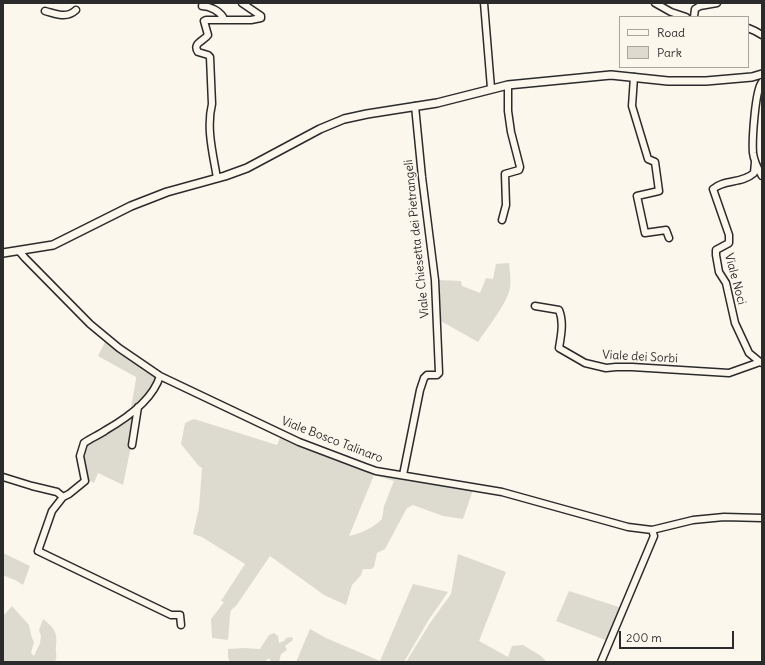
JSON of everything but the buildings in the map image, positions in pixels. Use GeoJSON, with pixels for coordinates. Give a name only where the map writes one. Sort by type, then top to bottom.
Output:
{"type":"FeatureCollection","features":[{"type":"Feature","properties":{"kind":"main road"},"geometry":{"type":"LineString","coordinates":[[3,252],[53,245],[131,206],[168,192],[246,168],[320,129],[344,119],[437,103],[491,88],[508,85],[611,75],[668,81],[706,82],[752,77],[762,74]]}},
{"type":"Feature","properties":{"kind":"street"},"geometry":{"type":"LineString","coordinates":[[217,178],[210,130],[210,111],[212,104],[210,57],[198,52],[196,49],[198,43],[208,35],[204,21],[206,20],[251,20],[261,18],[261,16],[242,3]]}},
{"type":"Feature","properties":{"kind":"street"},"geometry":{"type":"LineString","coordinates":[[484,3],[491,88]]}},
{"type":"Feature","properties":{"kind":"street"},"geometry":{"type":"LineString","coordinates":[[655,3],[671,12],[683,16]]}},
{"type":"Feature","properties":{"kind":"street"},"geometry":{"type":"LineString","coordinates":[[694,16],[695,8],[717,3]]}},
{"type":"Feature","properties":{"kind":"street"},"geometry":{"type":"LineString","coordinates":[[202,6],[209,6],[221,14],[223,17],[221,19]]}},
{"type":"Feature","properties":{"kind":"street"},"geometry":{"type":"LineString","coordinates":[[45,11],[67,15],[76,10]]}},
{"type":"Feature","properties":{"kind":"street"},"geometry":{"type":"LineString","coordinates":[[749,28],[755,30],[762,36]]}},
{"type":"Feature","properties":{"kind":"street"},"geometry":{"type":"LineString","coordinates":[[634,77],[632,106],[648,159],[655,162],[659,191],[637,196],[645,233],[666,230],[669,238]]}},
{"type":"Feature","properties":{"kind":"street"},"geometry":{"type":"LineString","coordinates":[[762,82],[757,96],[753,145],[755,162],[762,176]]}},
{"type":"Feature","properties":{"kind":"street"},"geometry":{"type":"LineString","coordinates":[[502,220],[506,205],[505,174],[519,170],[520,167],[509,118],[508,85]]}},
{"type":"Feature","properties":{"kind":"street","name":"Viale Chiesetta dei Pietrangeli"},"geometry":{"type":"LineString","coordinates":[[403,475],[420,390],[424,378],[426,376],[437,375],[439,373],[435,280],[422,178],[415,106]]}},
{"type":"Feature","properties":{"kind":"street","name":"Viale Noci"},"geometry":{"type":"LineString","coordinates":[[755,162],[754,173],[750,177],[737,182],[721,184],[713,189],[730,243],[716,250],[719,272],[726,283],[735,323],[749,353],[761,362]]}},
{"type":"Feature","properties":{"kind":"street","name":"Viale Bosco Talinaro"},"geometry":{"type":"LineString","coordinates":[[19,250],[25,258],[90,324],[119,348],[160,376],[299,442],[376,471],[502,492],[628,527],[652,530],[693,520],[724,517],[762,518]]}},
{"type":"Feature","properties":{"kind":"street","name":"Viale dei Sorbi"},"geometry":{"type":"LineString","coordinates":[[535,306],[559,310],[561,316],[561,332],[559,348],[585,363],[606,368],[616,366],[729,373],[761,362]]}},
{"type":"Feature","properties":{"kind":"street"},"geometry":{"type":"LineString","coordinates":[[160,376],[157,386],[138,407],[111,427],[84,443],[80,456],[85,481],[63,497],[52,511],[38,551],[171,616],[180,615],[181,625]]}},
{"type":"Feature","properties":{"kind":"street"},"geometry":{"type":"LineString","coordinates":[[132,445],[138,407]]}},
{"type":"Feature","properties":{"kind":"street"},"geometry":{"type":"LineString","coordinates":[[3,477],[27,485],[57,492],[63,497]]}},
{"type":"Feature","properties":{"kind":"street"},"geometry":{"type":"LineString","coordinates":[[601,662],[654,536],[652,530]]}},
{"type":"Feature","properties":{"kind":"green space"},"geometry":{"type":"Polygon","coordinates":[[[509,263],[510,288],[508,294],[501,308],[478,342],[439,320],[438,280],[461,281],[462,286],[480,293],[486,278],[493,279],[496,264],[509,263]]]}},
{"type":"Feature","properties":{"kind":"green space"},"geometry":{"type":"Polygon","coordinates":[[[106,340],[154,374],[157,383],[153,390],[117,422],[112,421],[131,408],[136,377],[98,356],[106,340]]]}},
{"type":"Feature","properties":{"kind":"green space"},"geometry":{"type":"Polygon","coordinates":[[[136,410],[131,446],[123,485],[98,473],[94,483],[86,479],[83,459],[84,450],[90,442],[136,410]]]}},
{"type":"Feature","properties":{"kind":"green space"},"geometry":{"type":"Polygon","coordinates":[[[194,419],[277,445],[281,435],[349,463],[473,490],[463,519],[443,516],[413,505],[407,508],[385,549],[377,553],[374,567],[371,569],[363,569],[361,575],[352,585],[346,605],[324,595],[270,556],[236,606],[231,610],[228,640],[212,638],[211,619],[224,602],[221,601],[245,564],[202,537],[193,534],[199,508],[202,468],[181,444],[185,423],[194,419]],[[374,475],[349,536],[367,530],[382,519],[384,506],[394,481],[374,475]]]}},
{"type":"Feature","properties":{"kind":"green space"},"geometry":{"type":"Polygon","coordinates":[[[3,553],[30,566],[23,585],[3,575],[3,553]]]}},
{"type":"Feature","properties":{"kind":"green space"},"geometry":{"type":"Polygon","coordinates":[[[458,554],[506,572],[479,641],[508,657],[512,646],[523,645],[541,656],[547,662],[406,662],[430,623],[451,594],[458,554]]]}},
{"type":"Feature","properties":{"kind":"green space"},"geometry":{"type":"Polygon","coordinates":[[[413,584],[448,592],[428,621],[404,662],[296,662],[310,629],[326,638],[380,661],[413,584]]]}},
{"type":"Feature","properties":{"kind":"green space"},"geometry":{"type":"Polygon","coordinates":[[[569,591],[622,608],[608,641],[556,621],[569,591]]]}},
{"type":"Feature","properties":{"kind":"green space"},"geometry":{"type":"Polygon","coordinates":[[[12,606],[29,625],[34,642],[31,653],[34,656],[40,643],[41,636],[39,630],[43,619],[50,625],[56,634],[55,662],[3,662],[3,616],[12,606]]]}},
{"type":"Feature","properties":{"kind":"green space"},"geometry":{"type":"Polygon","coordinates":[[[274,633],[278,636],[279,643],[284,641],[286,638],[292,637],[293,640],[285,646],[287,650],[281,654],[279,662],[271,662],[269,658],[264,662],[230,662],[228,658],[228,649],[260,649],[269,635],[274,633]]]}}]}
